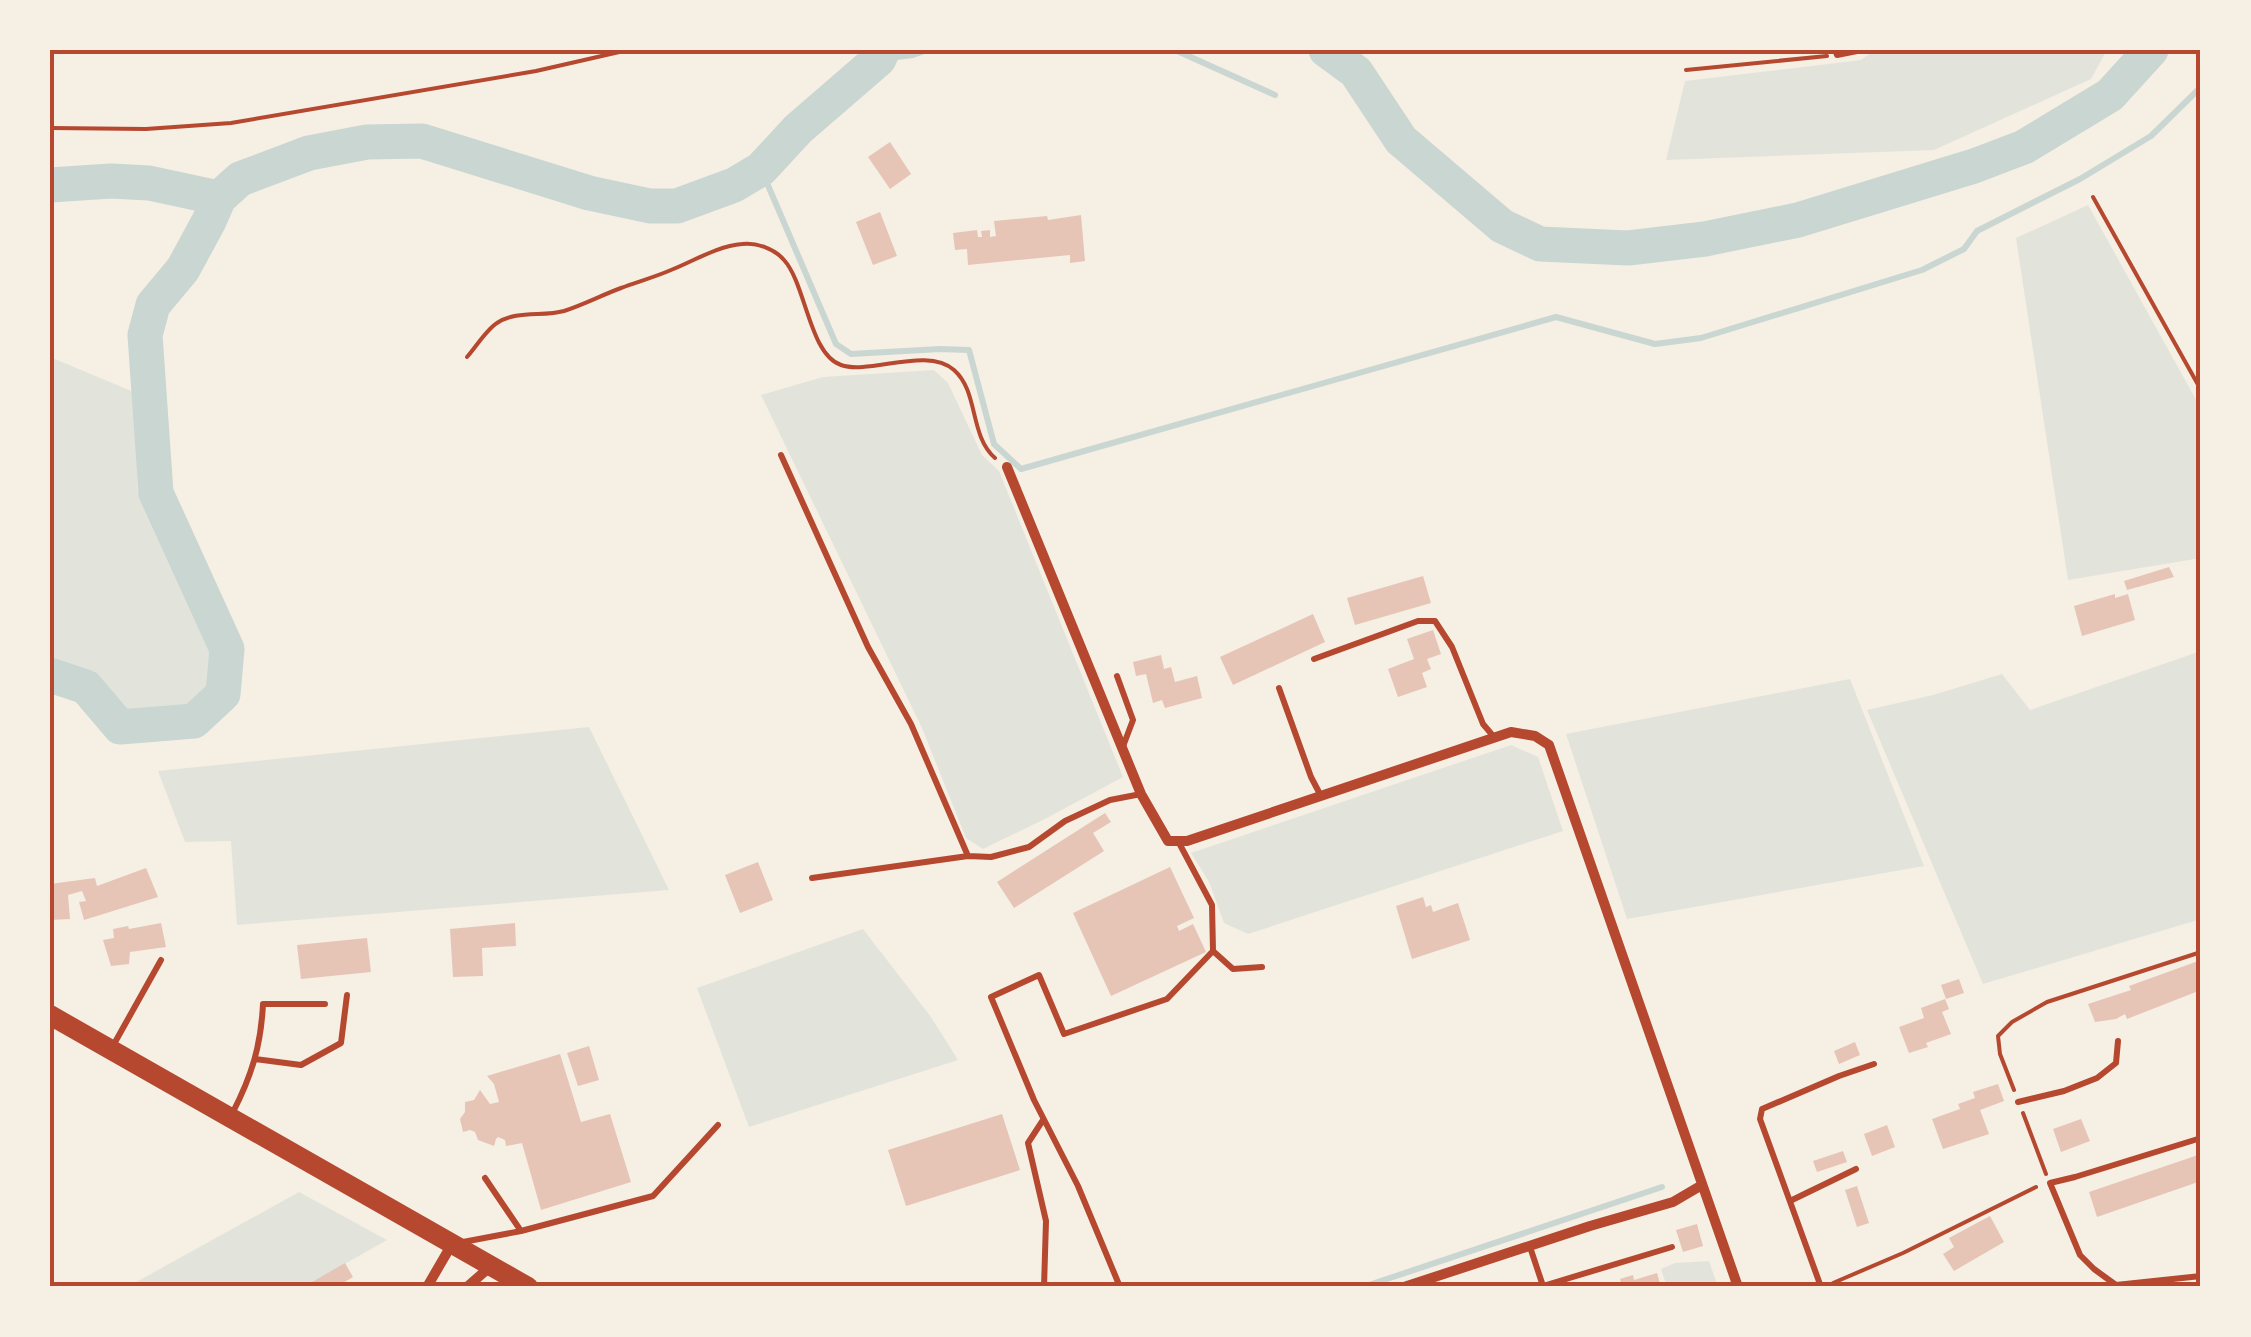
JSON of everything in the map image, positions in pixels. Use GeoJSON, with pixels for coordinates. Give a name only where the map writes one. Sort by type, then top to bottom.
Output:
{"type":"FeatureCollection","features":[{"type":"Feature","properties":{"kind":"main road"},"geometry":{"type":"LineString","coordinates":[[50,1015],[528,1287]]}},
{"type":"Feature","properties":{"kind":"street"},"geometry":{"type":"LineString","coordinates":[[1007,467],[1122,750],[1168,841],[1187,841],[1511,732],[1535,736],[1548,745],[1738,1287]]}},
{"type":"Feature","properties":{"kind":"street"},"geometry":{"type":"LineString","coordinates":[[1404,1287],[1674,1202],[1702,1184]]}},
{"type":"Feature","properties":{"kind":"street"},"geometry":{"type":"LineString","coordinates":[[427,1287],[452,1244]]}},
{"type":"Feature","properties":{"kind":"street"},"geometry":{"type":"LineString","coordinates":[[467,1287],[491,1266]]}},
{"type":"Feature","properties":{"kind":"lane"},"geometry":{"type":"LineString","coordinates":[[1836,53],[1862,50]]}},
{"type":"Feature","properties":{"kind":"lane"},"geometry":{"type":"LineString","coordinates":[[781,456],[868,647],[911,724],[968,856]]}},
{"type":"Feature","properties":{"kind":"lane"},"geometry":{"type":"LineString","coordinates":[[1314,659],[1418,622],[1435,622],[1452,647],[1483,724],[1495,738]]}},
{"type":"Feature","properties":{"kind":"lane"},"geometry":{"type":"LineString","coordinates":[[1118,676],[1133,720],[1122,750]]}},
{"type":"Feature","properties":{"kind":"lane"},"geometry":{"type":"LineString","coordinates":[[1279,688],[1321,796]]}},
{"type":"Feature","properties":{"kind":"lane"},"geometry":{"type":"LineString","coordinates":[[812,878],[968,856],[991,858],[1028,847],[1065,821],[1110,800],[1141,794]]}},
{"type":"Feature","properties":{"kind":"lane"},"geometry":{"type":"LineString","coordinates":[[1120,1287],[991,996],[1039,976],[1064,1034],[1167,999],[1212,950],[1212,906],[1178,841]]}},
{"type":"Feature","properties":{"kind":"lane"},"geometry":{"type":"LineString","coordinates":[[1212,950],[1233,969],[1262,966]]}},
{"type":"Feature","properties":{"kind":"lane"},"geometry":{"type":"LineString","coordinates":[[110,1050],[161,960]]}},
{"type":"Feature","properties":{"kind":"lane"},"geometry":{"type":"LineString","coordinates":[[255,1059],[301,1065],[341,1043],[347,995]]}},
{"type":"Feature","properties":{"kind":"lane"},"geometry":{"type":"LineString","coordinates":[[230,1118],[251,1078],[263,1004],[326,1004]]}},
{"type":"Feature","properties":{"kind":"lane"},"geometry":{"type":"LineString","coordinates":[[2018,1102],[2097,1078],[2116,1063],[2118,1042]]}},
{"type":"Feature","properties":{"kind":"lane"},"geometry":{"type":"LineString","coordinates":[[1822,1287],[1760,1119],[1762,1109],[1874,1064]]}},
{"type":"Feature","properties":{"kind":"lane"},"geometry":{"type":"LineString","coordinates":[[1043,1119],[1028,1143],[1046,1221],[1044,1287]]}},
{"type":"Feature","properties":{"kind":"lane"},"geometry":{"type":"LineString","coordinates":[[452,1244],[522,1231],[653,1196],[718,1125]]}},
{"type":"Feature","properties":{"kind":"lane"},"geometry":{"type":"LineString","coordinates":[[2201,1138],[2050,1183],[2080,1255],[2116,1284],[2201,1276]]}},
{"type":"Feature","properties":{"kind":"lane"},"geometry":{"type":"LineString","coordinates":[[1790,1200],[1856,1169]]}},
{"type":"Feature","properties":{"kind":"lane"},"geometry":{"type":"LineString","coordinates":[[485,1178],[522,1231]]}},
{"type":"Feature","properties":{"kind":"lane"},"geometry":{"type":"LineString","coordinates":[[1530,1246],[1543,1286],[1672,1247]]}},
{"type":"Feature","properties":{"kind":"path"},"geometry":{"type":"LineString","coordinates":[[50,128],[146,129],[231,123],[536,71],[628,50]]}},
{"type":"Feature","properties":{"kind":"path"},"geometry":{"type":"LineString","coordinates":[[1686,70],[1836,53]]}},
{"type":"Feature","properties":{"kind":"path"},"geometry":{"type":"LineString","coordinates":[[2092,197],[2201,390]]}},
{"type":"Feature","properties":{"kind":"path"},"geometry":{"type":"LineString","coordinates":[[467,358],[495,324],[513,316],[565,311],[726,246],[748,243],[767,248],[784,260],[822,348],[841,365],[928,360],[954,370],[965,384],[980,438],[1007,467]]}},
{"type":"Feature","properties":{"kind":"path"},"geometry":{"type":"LineString","coordinates":[[1822,1287],[1903,1254],[2029,1189],[2050,1183],[2000,1054],[1998,1036],[2012,1022],[2047,1002],[2201,952]]}},
{"type":"Feature","properties":{"kind":"shaded area"},"geometry":{"type":"Polygon","coordinates":[[[1875,50],[2107,50],[2091,79],[1934,150],[1666,160],[1685,81],[1861,60],[1875,50]]]}},
{"type":"Feature","properties":{"kind":"shaded area"},"geometry":{"type":"Polygon","coordinates":[[[2088,205],[2199,405],[2201,558],[2068,580],[2016,238],[2088,205]]]}},
{"type":"Feature","properties":{"kind":"shaded area"},"geometry":{"type":"Polygon","coordinates":[[[50,357],[134,392],[138,491],[217,651],[214,687],[188,710],[124,716],[92,676],[50,660],[50,357]]]}},
{"type":"Feature","properties":{"kind":"shaded area"},"geometry":{"type":"Polygon","coordinates":[[[934,370],[948,383],[982,455],[999,471],[1123,777],[983,849],[966,838],[922,728],[761,395],[823,377],[934,370]]]}},
{"type":"Feature","properties":{"kind":"shaded area"},"geometry":{"type":"Polygon","coordinates":[[[2201,651],[2201,919],[1983,984],[1867,710],[2002,674],[2030,710],[2201,651]]]}},
{"type":"Feature","properties":{"kind":"shaded area"},"geometry":{"type":"Polygon","coordinates":[[[1850,679],[1924,866],[1627,919],[1566,734],[1850,679]]]}},
{"type":"Feature","properties":{"kind":"shaded area"},"geometry":{"type":"Polygon","coordinates":[[[589,727],[669,890],[237,925],[231,841],[185,842],[158,771],[589,727]]]}},
{"type":"Feature","properties":{"kind":"shaded area"},"geometry":{"type":"Polygon","coordinates":[[[1511,745],[1538,757],[1563,831],[1248,934],[1224,923],[1209,882],[1191,853],[1511,745]]]}},
{"type":"Feature","properties":{"kind":"shaded area"},"geometry":{"type":"Polygon","coordinates":[[[863,929],[931,1017],[958,1060],[749,1127],[697,988],[863,929]]]}},
{"type":"Feature","properties":{"kind":"shaded area"},"geometry":{"type":"Polygon","coordinates":[[[299,1192],[387,1240],[304,1287],[129,1286],[299,1192]]]}},
{"type":"Feature","properties":{"kind":"shaded area"},"geometry":{"type":"Polygon","coordinates":[[[1709,1261],[1718,1287],[1667,1287],[1661,1269],[1675,1263],[1709,1261]]]}},
{"type":"Feature","properties":{"kind":"building"},"geometry":{"type":"Polygon","coordinates":[[[890,142],[911,174],[890,189],[868,157],[890,142]]]}},
{"type":"Feature","properties":{"kind":"building"},"geometry":{"type":"Polygon","coordinates":[[[880,212],[897,256],[873,265],[856,222],[880,212]]]}},
{"type":"Feature","properties":{"kind":"building"},"geometry":{"type":"Polygon","coordinates":[[[1081,215],[1085,261],[1070,263],[1070,255],[968,265],[967,249],[955,250],[953,233],[977,230],[978,237],[982,237],[981,231],[990,230],[990,237],[996,236],[994,221],[1081,215]]]}},
{"type":"Feature","properties":{"kind":"building"},"geometry":{"type":"Polygon","coordinates":[[[2169,567],[2174,577],[2127,590],[2124,581],[2169,567]]]}},
{"type":"Feature","properties":{"kind":"building"},"geometry":{"type":"Polygon","coordinates":[[[1423,576],[1431,603],[1355,625],[1347,598],[1423,576]]]}},
{"type":"Feature","properties":{"kind":"building"},"geometry":{"type":"Polygon","coordinates":[[[2115,594],[2115,598],[2128,594],[2135,620],[2082,636],[2074,606],[2115,594]]]}},
{"type":"Feature","properties":{"kind":"building"},"geometry":{"type":"Polygon","coordinates":[[[1313,614],[1325,642],[1233,685],[1220,657],[1313,614]]]}},
{"type":"Feature","properties":{"kind":"building"},"geometry":{"type":"Polygon","coordinates":[[[1433,630],[1441,654],[1427,659],[1431,669],[1422,673],[1427,687],[1398,697],[1388,669],[1414,659],[1407,639],[1433,630]]]}},
{"type":"Feature","properties":{"kind":"building"},"geometry":{"type":"Polygon","coordinates":[[[1161,655],[1164,669],[1171,667],[1175,682],[1197,676],[1202,698],[1165,708],[1162,700],[1153,703],[1146,674],[1136,676],[1133,662],[1161,655]]]}},
{"type":"Feature","properties":{"kind":"building"},"geometry":{"type":"Polygon","coordinates":[[[1105,813],[1111,822],[1093,833],[1104,851],[1014,908],[997,882],[1105,813]]]}},
{"type":"Feature","properties":{"kind":"building"},"geometry":{"type":"Polygon","coordinates":[[[758,862],[773,900],[740,913],[725,875],[758,862]]]}},
{"type":"Feature","properties":{"kind":"building"},"geometry":{"type":"Polygon","coordinates":[[[1170,867],[1194,918],[1177,926],[1179,931],[1193,924],[1206,952],[1111,996],[1073,913],[1170,867]]]}},
{"type":"Feature","properties":{"kind":"building"},"geometry":{"type":"Polygon","coordinates":[[[146,868],[158,897],[84,920],[79,902],[86,901],[82,891],[68,895],[70,919],[50,920],[50,884],[95,878],[97,886],[146,868]]]}},
{"type":"Feature","properties":{"kind":"building"},"geometry":{"type":"Polygon","coordinates":[[[1423,897],[1426,907],[1431,905],[1433,912],[1458,903],[1470,940],[1412,959],[1396,906],[1423,897]]]}},
{"type":"Feature","properties":{"kind":"building"},"geometry":{"type":"Polygon","coordinates":[[[161,923],[166,947],[130,952],[129,964],[111,966],[103,940],[114,938],[113,929],[161,923]]]}},
{"type":"Feature","properties":{"kind":"building"},"geometry":{"type":"Polygon","coordinates":[[[515,923],[516,946],[482,948],[483,976],[453,977],[450,929],[515,923]]]}},
{"type":"Feature","properties":{"kind":"building"},"geometry":{"type":"Polygon","coordinates":[[[367,938],[371,972],[301,979],[297,945],[367,938]]]}},
{"type":"Feature","properties":{"kind":"building"},"geometry":{"type":"Polygon","coordinates":[[[2201,960],[2201,990],[2127,1019],[2125,1014],[2095,1022],[2088,1004],[2201,960]]]}},
{"type":"Feature","properties":{"kind":"building"},"geometry":{"type":"Polygon","coordinates":[[[1959,979],[1964,993],[1946,999],[1941,985],[1959,979]]]}},
{"type":"Feature","properties":{"kind":"building"},"geometry":{"type":"Polygon","coordinates":[[[1945,999],[1949,1009],[1942,1012],[1951,1034],[1909,1053],[1899,1027],[1924,1018],[1921,1008],[1945,999]]]}},
{"type":"Feature","properties":{"kind":"building"},"geometry":{"type":"Polygon","coordinates":[[[1855,1042],[1860,1055],[1839,1064],[1834,1051],[1855,1042]]]}},
{"type":"Feature","properties":{"kind":"building"},"geometry":{"type":"Polygon","coordinates":[[[589,1046],[599,1080],[578,1086],[567,1053],[589,1046]]]}},
{"type":"Feature","properties":{"kind":"building"},"geometry":{"type":"Polygon","coordinates":[[[560,1054],[581,1122],[610,1114],[631,1182],[541,1210],[522,1143],[506,1146],[505,1140],[498,1137],[494,1146],[478,1140],[475,1132],[463,1132],[460,1119],[465,1102],[474,1100],[480,1090],[490,1104],[499,1102],[494,1084],[487,1076],[560,1054]]]}},
{"type":"Feature","properties":{"kind":"building"},"geometry":{"type":"Polygon","coordinates":[[[1998,1084],[2004,1101],[1980,1110],[1989,1134],[1943,1149],[1932,1119],[1960,1109],[1958,1104],[1975,1098],[1973,1092],[1998,1084]]]}},
{"type":"Feature","properties":{"kind":"building"},"geometry":{"type":"Polygon","coordinates":[[[1002,1114],[1020,1170],[906,1206],[888,1150],[1002,1114]]]}},
{"type":"Feature","properties":{"kind":"building"},"geometry":{"type":"Polygon","coordinates":[[[2081,1119],[2090,1141],[2061,1152],[2053,1129],[2081,1119]]]}},
{"type":"Feature","properties":{"kind":"building"},"geometry":{"type":"Polygon","coordinates":[[[1887,1125],[1895,1147],[1872,1156],[1864,1134],[1887,1125]]]}},
{"type":"Feature","properties":{"kind":"building"},"geometry":{"type":"Polygon","coordinates":[[[1843,1151],[1847,1162],[1817,1172],[1813,1161],[1843,1151]]]}},
{"type":"Feature","properties":{"kind":"building"},"geometry":{"type":"Polygon","coordinates":[[[2201,1154],[2201,1181],[2097,1217],[2089,1192],[2201,1154]]]}},
{"type":"Feature","properties":{"kind":"building"},"geometry":{"type":"Polygon","coordinates":[[[1857,1186],[1869,1223],[1857,1227],[1845,1190],[1857,1186]]]}},
{"type":"Feature","properties":{"kind":"building"},"geometry":{"type":"Polygon","coordinates":[[[1990,1216],[2004,1242],[1954,1271],[1943,1254],[1954,1247],[1949,1238],[1990,1216]]]}},
{"type":"Feature","properties":{"kind":"building"},"geometry":{"type":"Polygon","coordinates":[[[1697,1224],[1703,1246],[1683,1252],[1676,1230],[1697,1224]]]}},
{"type":"Feature","properties":{"kind":"building"},"geometry":{"type":"Polygon","coordinates":[[[345,1263],[353,1277],[336,1287],[315,1287],[312,1282],[345,1263]]]}},
{"type":"Feature","properties":{"kind":"building"},"geometry":{"type":"Polygon","coordinates":[[[1657,1273],[1661,1287],[1612,1287],[1621,1283],[1620,1279],[1633,1275],[1634,1280],[1657,1273]]]}},
{"type":"Feature","properties":{"kind":"waterway"},"geometry":{"type":"LineString","coordinates":[[50,675],[86,687],[120,727],[194,721],[223,694],[227,649],[156,493],[145,335],[153,305],[183,269],[219,198],[240,179],[309,153],[367,142],[422,141],[589,193],[650,206],[677,206],[734,185],[761,169],[798,129],[879,59],[883,50]]}},
{"type":"Feature","properties":{"kind":"waterway"},"geometry":{"type":"LineString","coordinates":[[879,59],[927,50]]}},
{"type":"Feature","properties":{"kind":"waterway"},"geometry":{"type":"LineString","coordinates":[[1175,50],[1275,95]]}},
{"type":"Feature","properties":{"kind":"waterway"},"geometry":{"type":"LineString","coordinates":[[1326,50],[1356,72],[1401,140],[1502,226],[1540,244],[1628,248],[1705,239],[1798,220],[1974,166],[2024,147],[2110,95],[2151,50]]}},
{"type":"Feature","properties":{"kind":"waterway"},"geometry":{"type":"LineString","coordinates":[[761,169],[836,344],[851,354],[969,350],[994,444],[1021,469],[1556,317],[1655,344],[1701,338],[1922,270],[1964,249],[1977,231],[2080,179],[2151,136],[2201,87]]}},
{"type":"Feature","properties":{"kind":"waterway"},"geometry":{"type":"LineString","coordinates":[[50,185],[149,183],[219,198]]}},
{"type":"Feature","properties":{"kind":"waterway"},"geometry":{"type":"LineString","coordinates":[[1363,1287],[1662,1187]]}}]}
